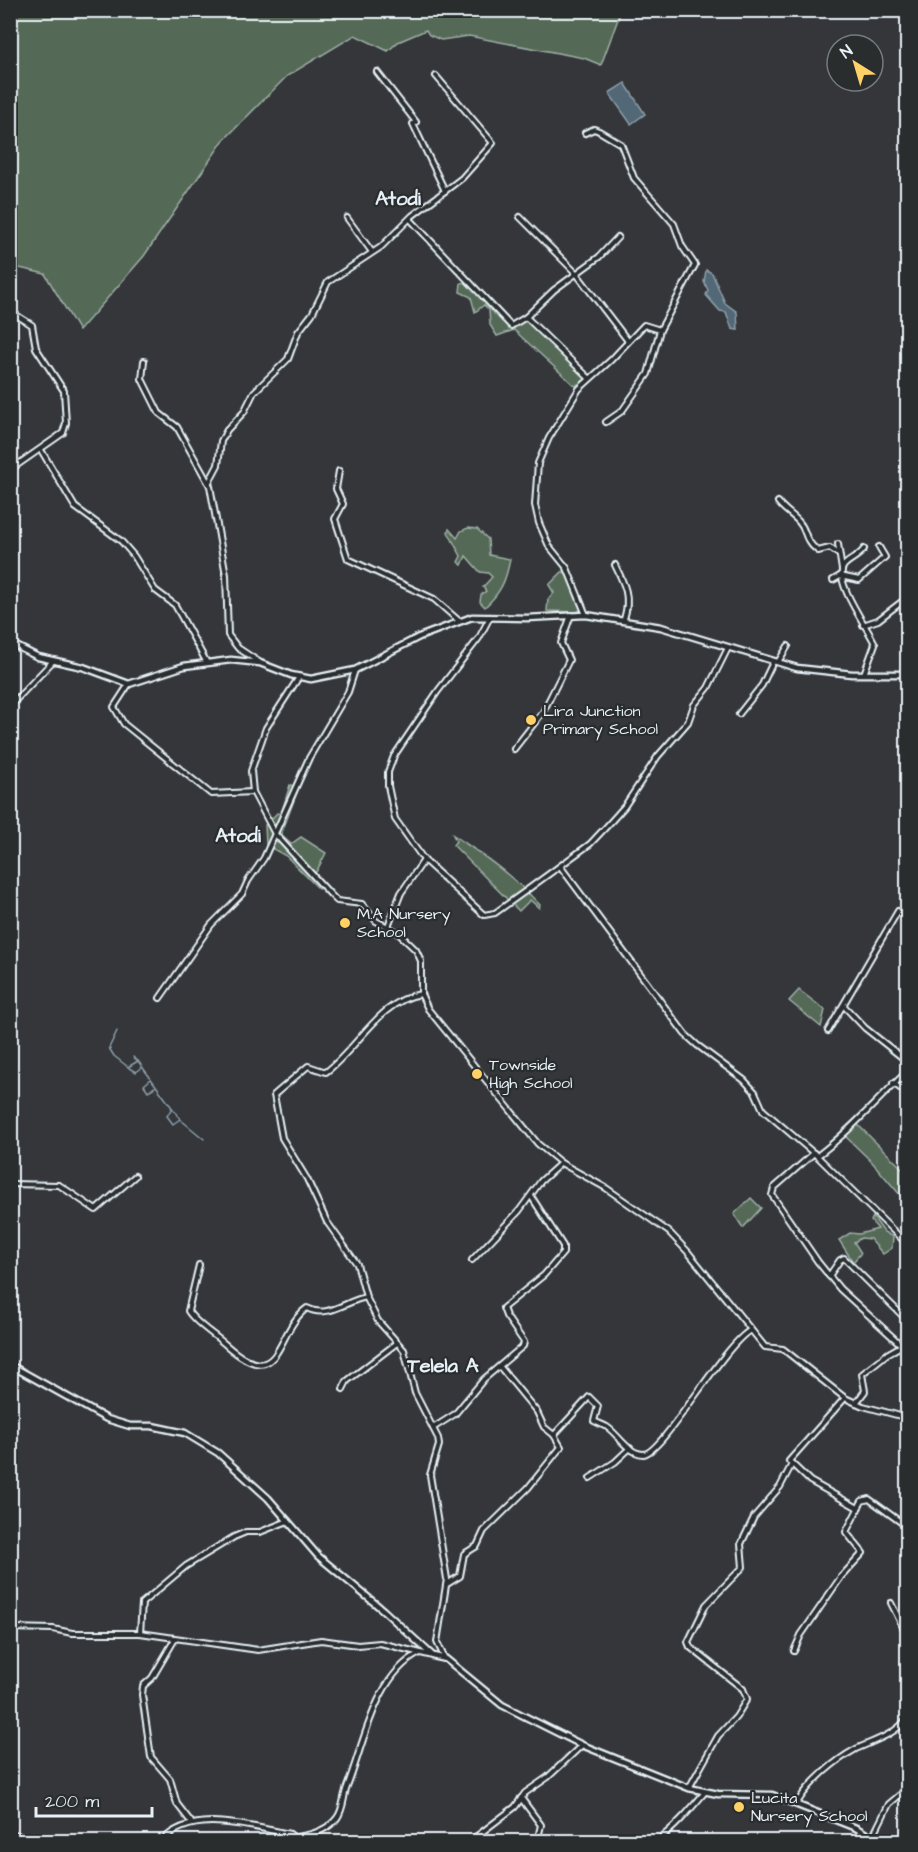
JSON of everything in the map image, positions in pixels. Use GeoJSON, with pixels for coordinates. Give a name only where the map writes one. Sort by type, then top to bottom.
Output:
{"type":"FeatureCollection","features":[{"type":"Feature","properties":{"kind":"street"},"geometry":{"type":"LineString","coordinates":[[377,72],[416,122],[413,124],[446,191]]}},
{"type":"Feature","properties":{"kind":"street"},"geometry":{"type":"LineString","coordinates":[[209,482],[218,465],[221,441],[227,430],[244,412],[254,392],[288,359],[298,332],[312,314],[328,282],[372,252],[410,218],[462,178],[494,143],[436,76]]}},
{"type":"Feature","properties":{"kind":"street"},"geometry":{"type":"LineString","coordinates":[[585,133],[594,129],[621,144],[634,178],[674,224],[681,246],[695,265],[660,330],[648,374],[622,411],[606,422]]}},
{"type":"Feature","properties":{"kind":"street"},"geometry":{"type":"LineString","coordinates":[[520,217],[576,273],[628,341]]}},
{"type":"Feature","properties":{"kind":"street"},"geometry":{"type":"LineString","coordinates":[[347,218],[372,252]]}},
{"type":"Feature","properties":{"kind":"street"},"geometry":{"type":"LineString","coordinates":[[410,218],[511,326],[526,317],[576,273],[599,257],[618,237]]}},
{"type":"Feature","properties":{"kind":"street"},"geometry":{"type":"LineString","coordinates":[[10,311],[32,325],[36,348],[64,391],[66,423],[63,433],[10,470]]}},
{"type":"Feature","properties":{"kind":"street"},"geometry":{"type":"LineString","coordinates":[[526,317],[589,378]]}},
{"type":"Feature","properties":{"kind":"street"},"geometry":{"type":"LineString","coordinates":[[586,615],[567,568],[544,537],[535,505],[538,463],[572,398],[589,378],[611,360],[644,325],[660,330]]}},
{"type":"Feature","properties":{"kind":"street"},"geometry":{"type":"LineString","coordinates":[[144,361],[142,380],[159,413],[177,427],[209,482],[226,575],[228,633],[237,647],[260,663]]}},
{"type":"Feature","properties":{"kind":"street"},"geometry":{"type":"LineString","coordinates":[[41,450],[75,507],[121,541],[134,556],[154,589],[175,605],[207,663]]}},
{"type":"Feature","properties":{"kind":"street"},"geometry":{"type":"LineString","coordinates":[[339,471],[336,489],[343,504],[335,519],[348,559],[379,572],[389,581],[434,599],[459,621]]}},
{"type":"Feature","properties":{"kind":"street"},"geometry":{"type":"LineString","coordinates":[[778,502],[801,525],[805,538],[811,546],[818,551],[830,548],[837,553]]}},
{"type":"Feature","properties":{"kind":"street"},"geometry":{"type":"LineString","coordinates":[[838,544],[837,553],[842,571]]}},
{"type":"Feature","properties":{"kind":"street"},"geometry":{"type":"LineString","coordinates":[[833,580],[841,577],[859,580],[885,557],[879,547]]}},
{"type":"Feature","properties":{"kind":"street"},"geometry":{"type":"LineString","coordinates":[[864,549],[859,558],[846,563],[841,577],[863,625],[875,644],[864,674]]}},
{"type":"Feature","properties":{"kind":"street"},"geometry":{"type":"LineString","coordinates":[[615,565],[627,587],[628,608],[624,619]]}},
{"type":"Feature","properties":{"kind":"street"},"geometry":{"type":"LineString","coordinates":[[863,625],[878,620],[908,597]]}},
{"type":"Feature","properties":{"kind":"street"},"geometry":{"type":"LineString","coordinates":[[514,749],[543,712],[569,660],[561,643],[572,614]]}},
{"type":"Feature","properties":{"kind":"street"},"geometry":{"type":"LineString","coordinates":[[10,643],[52,662],[83,667],[129,684],[184,666],[231,660],[260,663],[299,677],[327,677],[355,670],[419,637],[459,621],[490,616],[526,618],[572,614],[624,619],[661,627],[806,669],[864,674],[908,674]]}},
{"type":"Feature","properties":{"kind":"street"},"geometry":{"type":"LineString","coordinates":[[490,616],[479,638],[419,719],[392,760],[388,772],[388,793],[394,819],[424,860],[478,912],[487,915],[503,908],[594,840],[624,807],[658,756],[688,722],[694,705],[708,688],[729,648]]}},
{"type":"Feature","properties":{"kind":"street"},"geometry":{"type":"LineString","coordinates":[[738,714],[762,685],[788,646]]}},
{"type":"Feature","properties":{"kind":"street"},"geometry":{"type":"LineString","coordinates":[[10,706],[52,662]]}},
{"type":"Feature","properties":{"kind":"street"},"geometry":{"type":"LineString","coordinates":[[160,998],[211,925],[242,894],[275,834],[309,758],[348,692],[355,670]]}},
{"type":"Feature","properties":{"kind":"street"},"geometry":{"type":"LineString","coordinates":[[299,677],[275,711],[263,735],[250,776],[254,792],[275,834],[337,900],[362,904],[375,921],[388,926],[405,938],[419,955],[421,994],[438,1023],[499,1094],[530,1136],[561,1163],[606,1188],[669,1232],[765,1347],[783,1349],[845,1398],[908,1418]]}},
{"type":"Feature","properties":{"kind":"street"},"geometry":{"type":"LineString","coordinates":[[129,684],[114,707],[124,724],[211,794],[254,792]]}},
{"type":"Feature","properties":{"kind":"street"},"geometry":{"type":"LineString","coordinates":[[388,926],[401,893],[424,860]]}},
{"type":"Feature","properties":{"kind":"street"},"geometry":{"type":"LineString","coordinates":[[560,866],[685,1034],[744,1080],[755,1092],[764,1110],[815,1155],[908,1245]]}},
{"type":"Feature","properties":{"kind":"street"},"geometry":{"type":"LineString","coordinates":[[828,1031],[898,911],[908,919]]}},
{"type":"Feature","properties":{"kind":"street"},"geometry":{"type":"LineString","coordinates":[[421,994],[406,998],[393,1007],[326,1071],[308,1066],[274,1095],[282,1138],[307,1179],[327,1222],[359,1269],[366,1297],[381,1326],[405,1352],[415,1393],[439,1445],[430,1475],[440,1523],[447,1584],[437,1642],[446,1659],[502,1705],[582,1745],[689,1788],[705,1792],[766,1793],[798,1803],[880,1842]]}},
{"type":"Feature","properties":{"kind":"street"},"geometry":{"type":"LineString","coordinates":[[844,1006],[865,1028],[908,1062]]}},
{"type":"Feature","properties":{"kind":"street"},"geometry":{"type":"LineString","coordinates":[[908,1071],[893,1083],[842,1137],[774,1188],[772,1195],[829,1276],[853,1303],[905,1344],[908,1351]]}},
{"type":"Feature","properties":{"kind":"street"},"geometry":{"type":"LineString","coordinates":[[893,1083],[908,1094]]}},
{"type":"Feature","properties":{"kind":"street"},"geometry":{"type":"LineString","coordinates":[[472,1260],[542,1181],[561,1163]]}},
{"type":"Feature","properties":{"kind":"street"},"geometry":{"type":"LineString","coordinates":[[10,1184],[59,1185],[96,1210],[135,1176]]}},
{"type":"Feature","properties":{"kind":"street"},"geometry":{"type":"LineString","coordinates":[[433,1428],[455,1414],[484,1379],[519,1351],[524,1343],[504,1314],[503,1308],[544,1275],[564,1251],[531,1196]]}},
{"type":"Feature","properties":{"kind":"street"},"geometry":{"type":"LineString","coordinates":[[829,1276],[840,1260],[845,1259],[908,1321]]}},
{"type":"Feature","properties":{"kind":"street"},"geometry":{"type":"LineString","coordinates":[[199,1265],[188,1311],[240,1358],[256,1365],[265,1362],[273,1355],[296,1319],[307,1308],[313,1311],[329,1311],[366,1297]]}},
{"type":"Feature","properties":{"kind":"street"},"geometry":{"type":"LineString","coordinates":[[554,1435],[589,1397],[598,1406],[594,1421],[609,1428],[630,1448],[641,1454],[649,1452],[663,1438],[724,1356],[744,1334],[751,1330]]}},
{"type":"Feature","properties":{"kind":"street"},"geometry":{"type":"LineString","coordinates":[[343,1389],[347,1381],[397,1343]]}},
{"type":"Feature","properties":{"kind":"street"},"geometry":{"type":"LineString","coordinates":[[856,1403],[865,1391],[862,1374],[887,1354],[905,1344]]}},
{"type":"Feature","properties":{"kind":"street"},"geometry":{"type":"LineString","coordinates":[[10,1365],[107,1419],[130,1426],[163,1427],[196,1439],[218,1453],[257,1487],[318,1556],[383,1610],[433,1656]]}},
{"type":"Feature","properties":{"kind":"street"},"geometry":{"type":"LineString","coordinates":[[447,1584],[460,1576],[464,1554],[477,1546],[489,1526],[528,1488],[560,1450],[554,1435],[544,1427],[537,1412],[520,1395],[500,1367]]}},
{"type":"Feature","properties":{"kind":"street"},"geometry":{"type":"LineString","coordinates":[[845,1398],[789,1461],[810,1480],[858,1508]]}},
{"type":"Feature","properties":{"kind":"street"},"geometry":{"type":"LineString","coordinates":[[590,1478],[615,1462],[630,1448]]}},
{"type":"Feature","properties":{"kind":"street"},"geometry":{"type":"LineString","coordinates":[[689,1788],[718,1736],[736,1717],[747,1699],[743,1689],[690,1647],[688,1642],[706,1605],[743,1567],[741,1544],[754,1517],[780,1487],[792,1464]]}},
{"type":"Feature","properties":{"kind":"street"},"geometry":{"type":"LineString","coordinates":[[794,1651],[801,1635],[840,1579],[863,1553],[846,1533],[864,1498],[868,1498],[896,1521],[902,1523],[908,1514]]}},
{"type":"Feature","properties":{"kind":"street"},"geometry":{"type":"LineString","coordinates":[[140,1633],[142,1603],[177,1572],[240,1534],[260,1532],[288,1521]]}},
{"type":"Feature","properties":{"kind":"street"},"geometry":{"type":"LineString","coordinates":[[891,1603],[908,1637]]}},
{"type":"Feature","properties":{"kind":"street"},"geometry":{"type":"LineString","coordinates":[[10,1628],[53,1629],[72,1633],[140,1633],[258,1650],[321,1640],[358,1644],[380,1643],[446,1659]]}},
{"type":"Feature","properties":{"kind":"street"},"geometry":{"type":"LineString","coordinates":[[176,1639],[152,1678],[143,1686],[142,1695],[150,1757],[170,1779],[177,1804],[191,1822]]}},
{"type":"Feature","properties":{"kind":"street"},"geometry":{"type":"LineString","coordinates":[[161,1842],[191,1822],[230,1824],[298,1839],[318,1832],[340,1814],[346,1788],[377,1705],[401,1665],[421,1653]]}},
{"type":"Feature","properties":{"kind":"street"},"geometry":{"type":"LineString","coordinates":[[798,1803],[812,1784],[845,1756],[884,1739],[908,1718]]}},
{"type":"Feature","properties":{"kind":"street"},"geometry":{"type":"LineString","coordinates":[[903,1723],[908,1730]]}},
{"type":"Feature","properties":{"kind":"street"},"geometry":{"type":"LineString","coordinates":[[469,1842],[515,1807],[521,1798],[582,1745]]}},
{"type":"Feature","properties":{"kind":"street"},"geometry":{"type":"LineString","coordinates":[[871,1839],[889,1804],[908,1788]]}},
{"type":"Feature","properties":{"kind":"street"},"geometry":{"type":"LineString","coordinates":[[655,1842],[671,1831],[681,1816],[705,1792]]}},
{"type":"Feature","properties":{"kind":"street"},"geometry":{"type":"LineString","coordinates":[[521,1798],[541,1825],[537,1842]]}},
{"type":"Feature","properties":{"kind":"street"},"geometry":{"type":"LineString","coordinates":[[10,1832],[33,1842]]}},
{"type":"Feature","properties":{"kind":"street"},"geometry":{"type":"LineString","coordinates":[[56,1842],[72,1842]]}},
{"type":"Feature","properties":{"kind":"green space"},"geometry":{"type":"Polygon","coordinates":[[[11,10],[621,11],[601,65],[584,58],[469,36],[441,40],[429,35],[426,30],[398,42],[388,51],[355,35],[287,76],[223,141],[144,256],[79,331],[45,274],[11,266],[11,10]]]}},
{"type":"Feature","properties":{"kind":"green space"},"geometry":{"type":"Polygon","coordinates":[[[467,282],[507,325],[516,324],[525,318],[587,378],[575,386],[514,330],[497,336],[490,325],[489,310],[484,305],[475,312],[471,297],[460,292],[461,283],[467,282]]]}},
{"type":"Feature","properties":{"kind":"green space"},"geometry":{"type":"Polygon","coordinates":[[[468,528],[477,529],[488,539],[489,555],[510,559],[502,586],[485,607],[480,602],[481,595],[486,591],[483,587],[492,577],[488,573],[480,572],[466,556],[462,565],[458,562],[461,556],[448,532],[449,529],[457,538],[461,531],[468,528]]]}},
{"type":"Feature","properties":{"kind":"green space"},"geometry":{"type":"Polygon","coordinates":[[[562,572],[566,572],[581,610],[577,612],[547,611],[548,599],[554,593],[549,585],[562,572]]]}},
{"type":"Feature","properties":{"kind":"green space"},"geometry":{"type":"Polygon","coordinates":[[[290,785],[299,787],[281,835],[291,844],[301,837],[326,853],[313,878],[321,887],[319,889],[286,856],[266,845],[265,825],[277,813],[281,814],[290,785]]]}},
{"type":"Feature","properties":{"kind":"green space"},"geometry":{"type":"Polygon","coordinates":[[[453,835],[509,876],[540,905],[539,908],[530,900],[519,911],[453,845],[456,841],[453,835]]]}},
{"type":"Feature","properties":{"kind":"green space"},"geometry":{"type":"Polygon","coordinates":[[[799,990],[825,1010],[821,1027],[789,1001],[799,990]]]}},
{"type":"Feature","properties":{"kind":"green space"},"geometry":{"type":"Polygon","coordinates":[[[856,1123],[907,1173],[907,1203],[872,1162],[844,1135],[856,1123]]]}},
{"type":"Feature","properties":{"kind":"green space"},"geometry":{"type":"Polygon","coordinates":[[[751,1198],[761,1208],[743,1228],[734,1214],[751,1198]]]}},
{"type":"Feature","properties":{"kind":"green space"},"geometry":{"type":"Polygon","coordinates":[[[873,1217],[884,1232],[893,1237],[892,1248],[883,1254],[870,1239],[861,1238],[854,1242],[861,1253],[853,1262],[839,1240],[850,1233],[859,1234],[878,1229],[871,1221],[873,1217]]]}},
{"type":"Feature","properties":{"kind":"water"},"geometry":{"type":"Polygon","coordinates":[[[625,83],[645,114],[631,124],[609,93],[625,83]]]}},
{"type":"Feature","properties":{"kind":"water"},"geometry":{"type":"Polygon","coordinates":[[[706,270],[712,273],[725,303],[737,312],[738,330],[732,329],[726,312],[720,311],[706,295],[708,290],[704,282],[706,270]]]}},
{"type":"Feature","properties":{"kind":"waterway"},"geometry":{"type":"LineString","coordinates":[[117,1031],[109,1048],[114,1056],[128,1067],[138,1061],[181,1120],[204,1139]]}},
{"type":"Feature","properties":{"kind":"waterway"},"geometry":{"type":"LineString","coordinates":[[133,1057],[138,1061]]}},
{"type":"Feature","properties":{"kind":"waterway"},"geometry":{"type":"LineString","coordinates":[[129,1068],[136,1072],[142,1068]]}},
{"type":"Feature","properties":{"kind":"waterway"},"geometry":{"type":"LineString","coordinates":[[151,1079],[144,1085],[148,1091],[155,1087]]}},
{"type":"Feature","properties":{"kind":"waterway"},"geometry":{"type":"LineString","coordinates":[[172,1108],[167,1116],[173,1124],[180,1119]]}},
{"type":"Feature","properties":{"kind":"place","name":"Lira Junction Primary School"},"geometry":{"type":"Point","coordinates":[531,720]}},
{"type":"Feature","properties":{"kind":"place","name":"M.A Nursery School"},"geometry":{"type":"Point","coordinates":[345,923]}},
{"type":"Feature","properties":{"kind":"place","name":"Townside High School"},"geometry":{"type":"Point","coordinates":[477,1074]}},
{"type":"Feature","properties":{"kind":"place","name":"Lucita Nursery School"},"geometry":{"type":"Point","coordinates":[739,1807]}},
{"type":"Feature","properties":{"kind":"district","name":"Atodi"},"geometry":{"type":"Point","coordinates":[398,199]}},
{"type":"Feature","properties":{"kind":"district","name":"Atodi"},"geometry":{"type":"Point","coordinates":[238,836]}},
{"type":"Feature","properties":{"kind":"district","name":"Telela A"},"geometry":{"type":"Point","coordinates":[443,1366]}}]}
